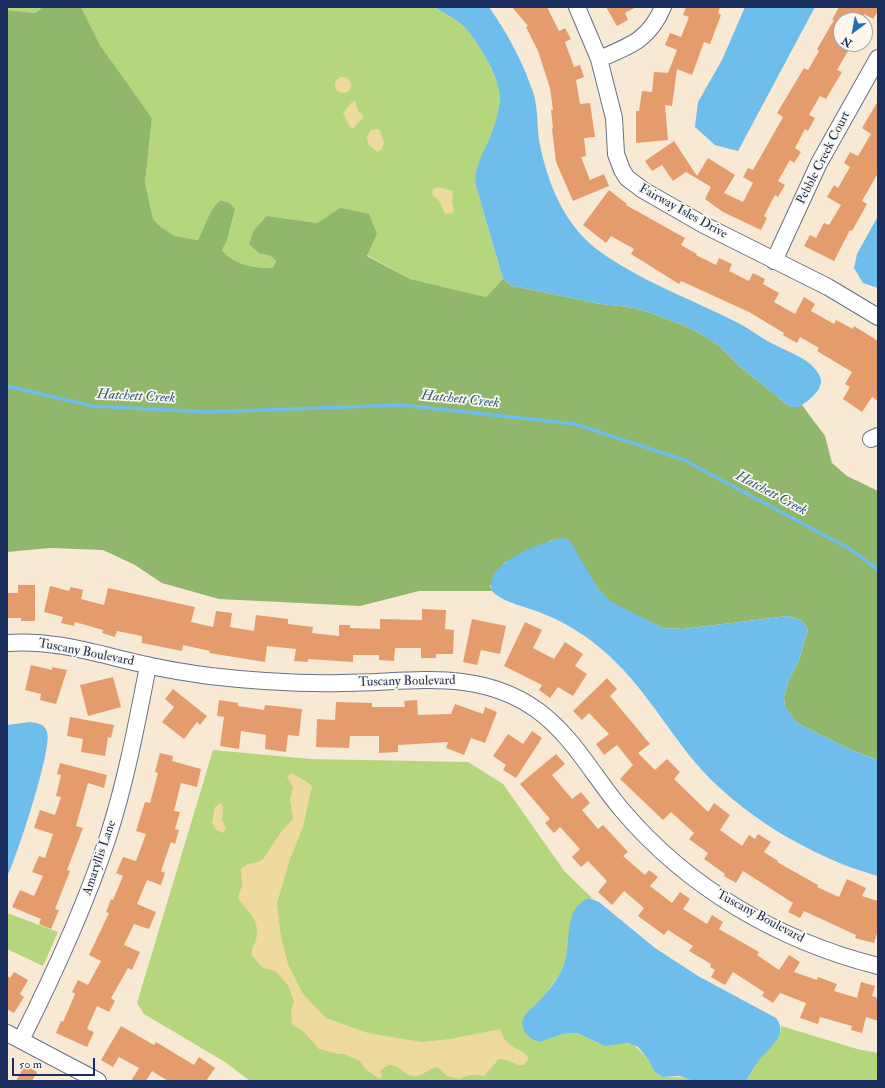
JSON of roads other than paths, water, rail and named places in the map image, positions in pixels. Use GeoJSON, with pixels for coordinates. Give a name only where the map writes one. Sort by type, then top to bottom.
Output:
{"type":"FeatureCollection","features":[{"type":"Feature","properties":{"kind":"street","name":"Fairway Isles Drive"},"geometry":{"type":"LineString","coordinates":[[577,7],[599,59],[614,118],[616,154],[622,170],[627,178],[634,184],[684,214],[774,261],[828,287],[878,317]]}},
{"type":"Feature","properties":{"kind":"street"},"geometry":{"type":"LineString","coordinates":[[599,59],[631,46],[640,40],[655,24],[663,7]]}},
{"type":"Feature","properties":{"kind":"street","name":"Pebble Creek Court"},"geometry":{"type":"LineString","coordinates":[[774,261],[819,163],[878,58]]}},
{"type":"Feature","properties":{"kind":"street","name":"Tuscany Boulevard"},"geometry":{"type":"LineString","coordinates":[[7,643],[38,642],[54,644],[148,666],[241,679],[309,684],[370,683],[434,679],[456,680],[480,684],[500,690],[536,710],[562,733],[638,829],[696,881],[740,909],[787,934],[838,954],[878,966]]}},
{"type":"Feature","properties":{"kind":"street","name":"Amaryllis Lane"},"geometry":{"type":"LineString","coordinates":[[14,1037],[65,950],[87,896],[108,836],[126,772],[148,666]]}},
{"type":"Feature","properties":{"kind":"street"},"geometry":{"type":"LineString","coordinates":[[14,1037],[98,1081]]}},
{"type":"Feature","properties":{"kind":"water"},"geometry":{"type":"Polygon","coordinates":[[[435,7],[489,7],[496,17],[520,61],[534,95],[542,156],[553,188],[568,218],[589,243],[636,274],[744,326],[770,342],[804,359],[815,369],[821,380],[821,384],[817,392],[813,396],[799,407],[790,407],[743,369],[720,346],[683,325],[645,311],[629,307],[601,304],[512,286],[503,279],[475,179],[499,108],[499,90],[486,58],[467,30],[458,22],[435,7]]]}},
{"type":"Feature","properties":{"kind":"water"},"geometry":{"type":"Polygon","coordinates":[[[745,7],[815,7],[738,151],[715,145],[695,127],[698,102],[722,60],[745,7]]]}},
{"type":"Feature","properties":{"kind":"water"},"geometry":{"type":"Polygon","coordinates":[[[878,216],[878,288],[863,283],[854,268],[857,254],[878,216]]]}},
{"type":"Feature","properties":{"kind":"water"},"geometry":{"type":"Polygon","coordinates":[[[561,538],[569,540],[599,590],[610,601],[663,628],[683,629],[788,616],[802,621],[808,630],[799,660],[788,682],[784,697],[785,707],[797,723],[851,750],[878,760],[878,876],[827,858],[777,831],[753,815],[731,798],[693,760],[635,683],[609,655],[576,630],[544,614],[509,602],[492,591],[492,581],[496,572],[505,563],[541,544],[561,538]]]}},
{"type":"Feature","properties":{"kind":"water"},"geometry":{"type":"Polygon","coordinates":[[[30,722],[38,723],[46,729],[47,742],[45,759],[33,804],[7,877],[7,725],[30,722]]]}},
{"type":"Feature","properties":{"kind":"water"},"geometry":{"type":"Polygon","coordinates":[[[589,898],[599,902],[655,948],[698,976],[776,1018],[780,1024],[779,1036],[776,1042],[756,1064],[746,1081],[693,1081],[680,1076],[662,1077],[655,1072],[648,1059],[638,1047],[628,1043],[605,1046],[577,1033],[563,1034],[540,1042],[532,1039],[526,1033],[523,1026],[524,1017],[557,979],[563,967],[567,953],[572,916],[581,902],[589,898]]]}},
{"type":"Feature","properties":{"kind":"waterway","name":"Hatchett Creek"},"geometry":{"type":"LineString","coordinates":[[7,386],[92,406],[207,412],[401,405],[575,424],[684,460],[850,549],[878,570]]}}]}
